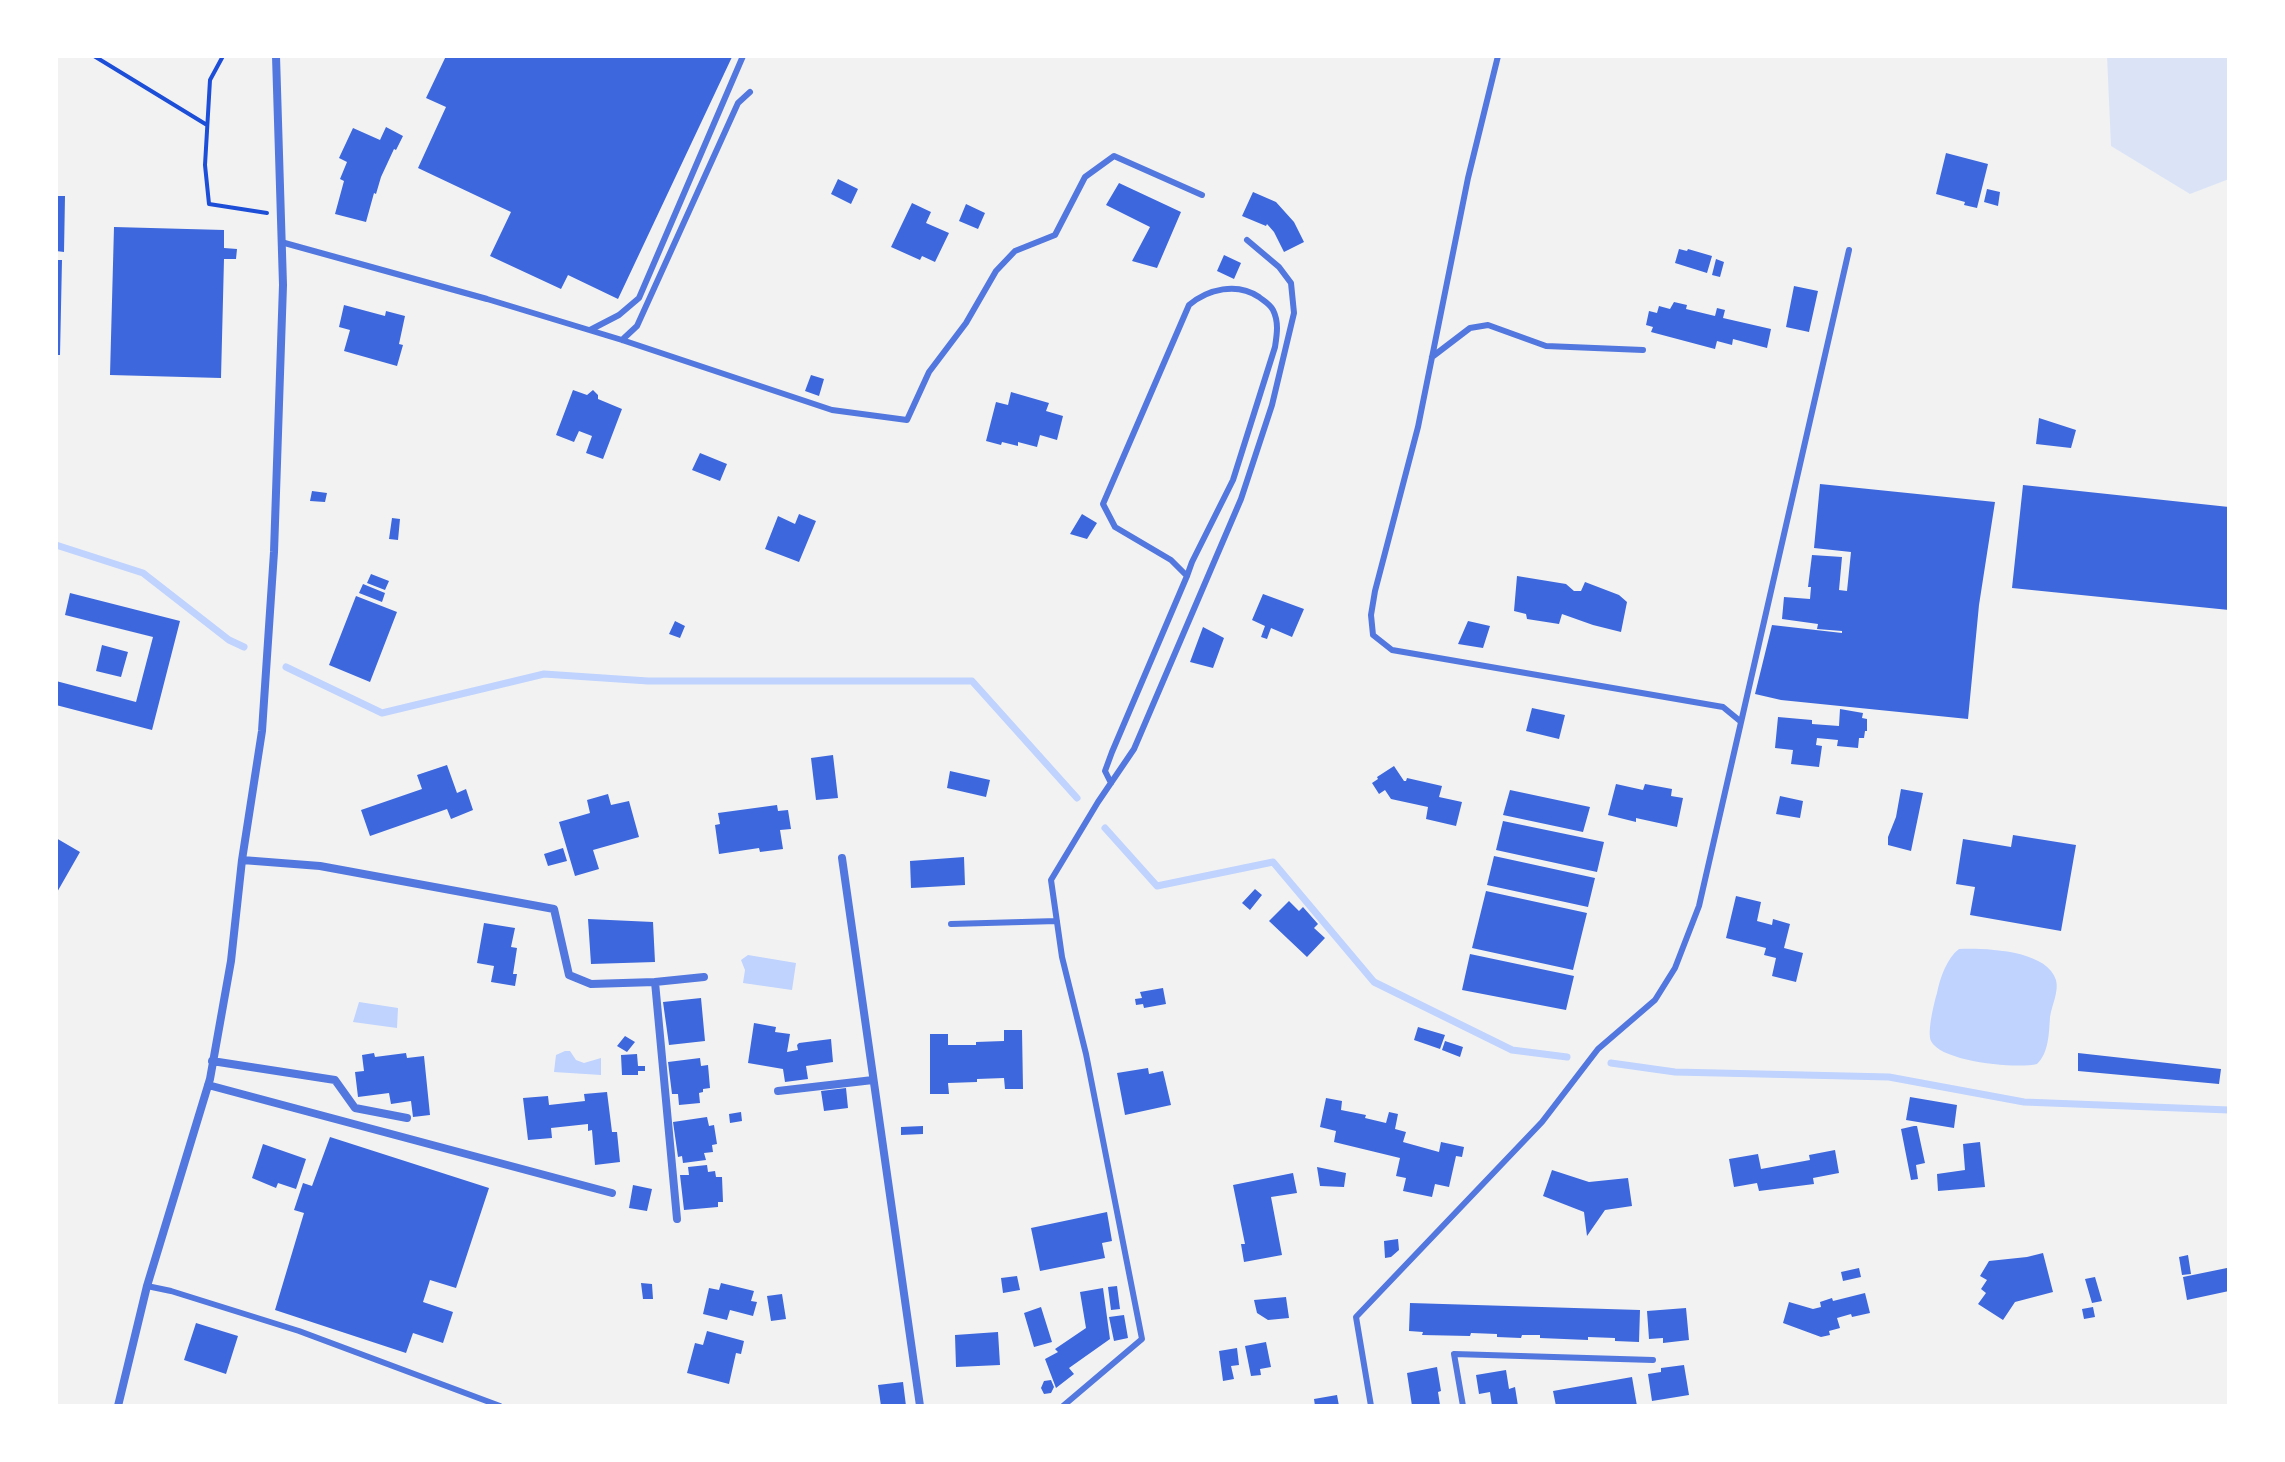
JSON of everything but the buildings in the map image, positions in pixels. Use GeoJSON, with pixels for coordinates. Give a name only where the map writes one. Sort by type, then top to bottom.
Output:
{"type":"FeatureCollection","features":[{"type":"Feature","properties":{"kind":"street"},"geometry":{"type":"LineString","coordinates":[[118,1406],[147,1286],[208,1085],[231,961],[242,860],[262,731],[274,552],[283,285],[276,56]]}},
{"type":"Feature","properties":{"kind":"street"},"geometry":{"type":"LineString","coordinates":[[842,858],[920,1406]]}},
{"type":"Feature","properties":{"kind":"street"},"geometry":{"type":"LineString","coordinates":[[242,860],[320,866],[554,909],[569,975],[591,984],[704,977]]}},
{"type":"Feature","properties":{"kind":"street"},"geometry":{"type":"LineString","coordinates":[[655,982],[677,1219]]}},
{"type":"Feature","properties":{"kind":"street"},"geometry":{"type":"LineString","coordinates":[[212,1061],[335,1080],[355,1108],[407,1118]]}},
{"type":"Feature","properties":{"kind":"street"},"geometry":{"type":"LineString","coordinates":[[778,1091],[873,1080]]}},
{"type":"Feature","properties":{"kind":"street"},"geometry":{"type":"LineString","coordinates":[[208,1085],[612,1193]]}},
{"type":"Feature","properties":{"kind":"lane"},"geometry":{"type":"LineString","coordinates":[[590,330],[619,315],[639,298],[743,56]]}},
{"type":"Feature","properties":{"kind":"lane"},"geometry":{"type":"LineString","coordinates":[[1498,56],[1468,178],[1418,427],[1375,591],[1371,615],[1373,635],[1392,650],[1723,707],[1740,721]]}},
{"type":"Feature","properties":{"kind":"lane"},"geometry":{"type":"LineString","coordinates":[[622,340],[637,326],[738,103],[750,92]]}},
{"type":"Feature","properties":{"kind":"lane"},"geometry":{"type":"LineString","coordinates":[[281,242],[590,330],[832,410],[907,420],[929,372],[966,323],[996,271],[1015,251],[1055,235],[1085,177],[1114,156],[1202,195]]}},
{"type":"Feature","properties":{"kind":"lane"},"geometry":{"type":"LineString","coordinates":[[1063,1406],[1142,1339],[1086,1054],[1062,957],[1051,880],[1134,749],[1241,499],[1272,405],[1294,313],[1291,283],[1279,267],[1247,240]]}},
{"type":"Feature","properties":{"kind":"lane"},"geometry":{"type":"LineString","coordinates":[[1371,1406],[1356,1317],[1542,1122],[1598,1049],[1655,1000],[1675,968],[1699,906],[1849,250]]}},
{"type":"Feature","properties":{"kind":"lane"},"geometry":{"type":"LineString","coordinates":[[1111,783],[1105,771],[1112,752],[1187,576],[1233,480],[1275,347],[1278,325],[1272,307],[1255,294],[1232,288],[1200,295],[1189,305],[1103,504],[1115,527],[1171,560],[1187,576]]}},
{"type":"Feature","properties":{"kind":"lane"},"geometry":{"type":"LineString","coordinates":[[1432,357],[1470,328],[1488,325],[1546,346],[1643,350]]}},
{"type":"Feature","properties":{"kind":"lane"},"geometry":{"type":"LineString","coordinates":[[951,924],[1057,921]]}},
{"type":"Feature","properties":{"kind":"lane"},"geometry":{"type":"LineString","coordinates":[[147,1286],[299,1331],[500,1406]]}},
{"type":"Feature","properties":{"kind":"lane"},"geometry":{"type":"LineString","coordinates":[[1463,1406],[1454,1354],[1653,1360]]}},
{"type":"Feature","properties":{"kind":"path"},"geometry":{"type":"LineString","coordinates":[[94,56],[207,125]]}},
{"type":"Feature","properties":{"kind":"path"},"geometry":{"type":"LineString","coordinates":[[223,56],[210,80],[205,165],[209,204],[281,215]]}},
{"type":"Feature","properties":{"kind":"shaded area"},"geometry":{"type":"Polygon","coordinates":[[[2107,56],[2229,56],[2229,179],[2190,194],[2111,146],[2107,56]]]}},
{"type":"Feature","properties":{"kind":"water"},"geometry":{"type":"Polygon","coordinates":[[[1959,949],[2014,953],[2041,962],[2050,970],[2057,989],[2046,1048],[2037,1064],[1997,1064],[1964,1059],[1938,1048],[1931,1041],[1931,1017],[1940,981],[1959,949]]]}},
{"type":"Feature","properties":{"kind":"water"},"geometry":{"type":"Polygon","coordinates":[[[748,955],[796,963],[792,990],[743,983],[745,970],[741,960],[748,955]]]}},
{"type":"Feature","properties":{"kind":"water"},"geometry":{"type":"Polygon","coordinates":[[[359,1002],[398,1008],[397,1028],[353,1022],[359,1002]]]}},
{"type":"Feature","properties":{"kind":"water"},"geometry":{"type":"Polygon","coordinates":[[[570,1051],[576,1060],[584,1063],[601,1058],[601,1075],[554,1072],[556,1055],[570,1051]]]}},
{"type":"Feature","properties":{"kind":"waterway"},"geometry":{"type":"LineString","coordinates":[[56,545],[143,573],[229,640],[244,647]]}},
{"type":"Feature","properties":{"kind":"waterway"},"geometry":{"type":"LineString","coordinates":[[286,667],[382,713],[544,674],[648,681],[972,681],[1077,798]]}},
{"type":"Feature","properties":{"kind":"waterway"},"geometry":{"type":"LineString","coordinates":[[1105,828],[1157,886],[1273,862],[1374,982],[1512,1050],[1567,1057]]}},
{"type":"Feature","properties":{"kind":"waterway"},"geometry":{"type":"LineString","coordinates":[[1611,1063],[1675,1072],[1889,1077],[2024,1102],[2229,1110]]}}]}
